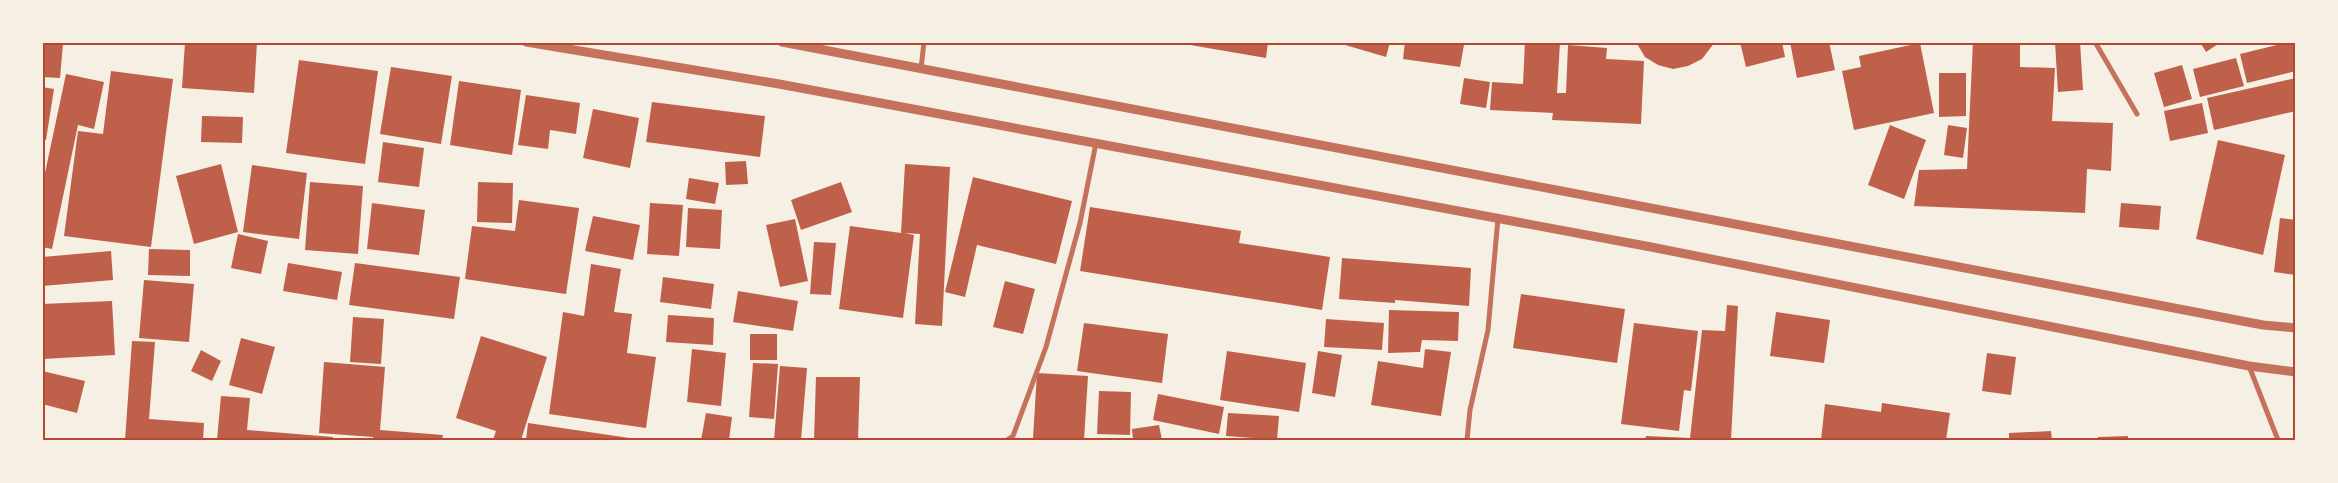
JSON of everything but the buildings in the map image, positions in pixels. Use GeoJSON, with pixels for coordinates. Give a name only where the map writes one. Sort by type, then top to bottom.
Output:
{"type":"FeatureCollection","features":[{"type":"Feature","properties":{"kind":"street"},"geometry":{"type":"LineString","coordinates":[[526,42],[779,84],[1096,143],[1799,276],[2249,366],[2296,372]]}},
{"type":"Feature","properties":{"kind":"street"},"geometry":{"type":"LineString","coordinates":[[782,42],[2034,282],[2264,324],[2296,328]]}},
{"type":"Feature","properties":{"kind":"street"},"geometry":{"type":"LineString","coordinates":[[921,68],[924,42]]}},
{"type":"Feature","properties":{"kind":"street"},"geometry":{"type":"LineString","coordinates":[[2095,42],[2137,114]]}},
{"type":"Feature","properties":{"kind":"street"},"geometry":{"type":"LineString","coordinates":[[1007,440],[1013,436],[1046,347],[1080,223],[1096,143]]}},
{"type":"Feature","properties":{"kind":"street"},"geometry":{"type":"LineString","coordinates":[[1467,440],[1470,410],[1488,330],[1498,218]]}},
{"type":"Feature","properties":{"kind":"street"},"geometry":{"type":"LineString","coordinates":[[2249,366],[2278,440]]}}]}
